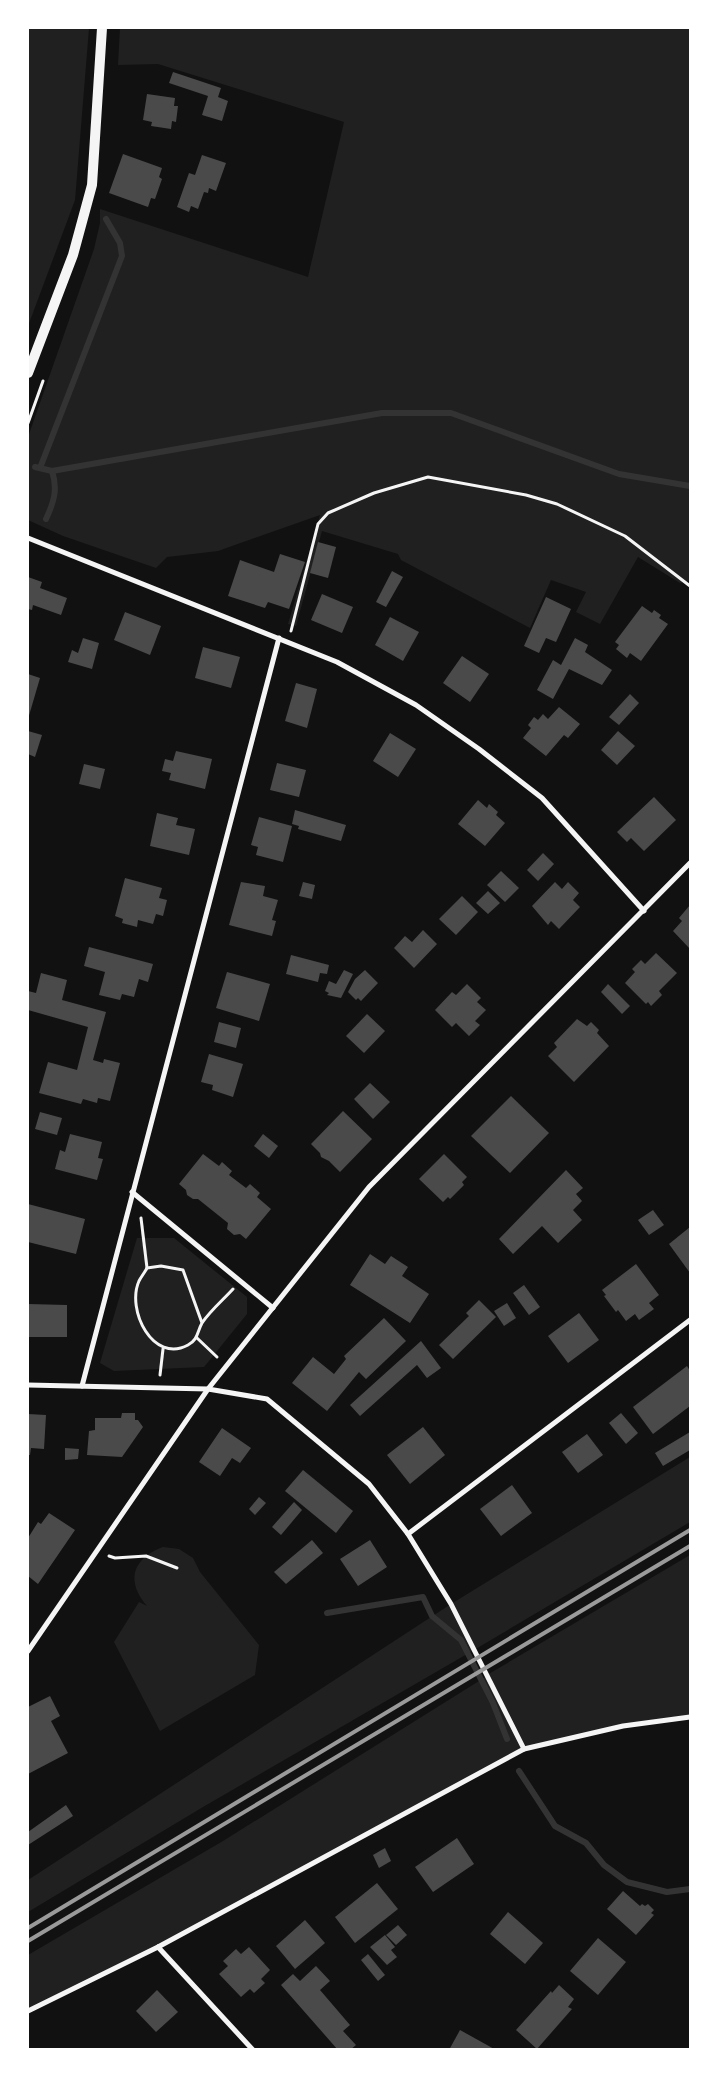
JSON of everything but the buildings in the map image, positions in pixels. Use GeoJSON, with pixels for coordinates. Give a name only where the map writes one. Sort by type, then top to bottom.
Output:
{"type":"FeatureCollection","features":[{"type":"Feature","properties":{"kind":"main road"},"geometry":{"type":"LineString","coordinates":[[28,373],[73,255],[92,185],[102,28]]}},
{"type":"Feature","properties":{"kind":"street"},"geometry":{"type":"LineString","coordinates":[[28,538],[337,662],[416,705],[479,749],[542,798],[644,911]]}},
{"type":"Feature","properties":{"kind":"street"},"geometry":{"type":"LineString","coordinates":[[82,1386],[279,638]]}},
{"type":"Feature","properties":{"kind":"street"},"geometry":{"type":"LineString","coordinates":[[28,1651],[208,1389],[369,1187],[690,863]]}},
{"type":"Feature","properties":{"kind":"street"},"geometry":{"type":"LineString","coordinates":[[132,1192],[273,1308]]}},
{"type":"Feature","properties":{"kind":"street"},"geometry":{"type":"LineString","coordinates":[[408,1534],[690,1320]]}},
{"type":"Feature","properties":{"kind":"street"},"geometry":{"type":"LineString","coordinates":[[28,1385],[208,1389],[267,1399],[369,1484],[408,1534],[451,1604],[524,1749]]}},
{"type":"Feature","properties":{"kind":"street"},"geometry":{"type":"LineString","coordinates":[[28,2011],[158,1947],[524,1749],[623,1726],[690,1717]]}},
{"type":"Feature","properties":{"kind":"street"},"geometry":{"type":"LineString","coordinates":[[158,1947],[253,2050]]}},
{"type":"Feature","properties":{"kind":"path"},"geometry":{"type":"LineString","coordinates":[[288,642],[318,524],[328,513],[374,493],[428,477],[526,494],[557,504],[625,536],[690,586]]}},
{"type":"Feature","properties":{"kind":"path"},"geometry":{"type":"LineString","coordinates":[[139,1197],[147,1268],[138,1282],[136,1302],[139,1317],[152,1340],[163,1349],[175,1350],[189,1345],[197,1338],[202,1323],[239,1281]]}},
{"type":"Feature","properties":{"kind":"path"},"geometry":{"type":"LineString","coordinates":[[147,1268],[161,1266],[183,1270],[202,1323]]}},
{"type":"Feature","properties":{"kind":"path"},"geometry":{"type":"LineString","coordinates":[[197,1338],[227,1366]]}},
{"type":"Feature","properties":{"kind":"path"},"geometry":{"type":"LineString","coordinates":[[161,1368],[163,1349]]}},
{"type":"Feature","properties":{"kind":"path"},"geometry":{"type":"LineString","coordinates":[[97,1550],[115,1558],[146,1556],[177,1568]]}},
{"type":"Feature","properties":{"kind":"shaded area"},"geometry":{"type":"Polygon","coordinates":[[[28,28],[89,28],[75,200],[28,326],[28,28]]]}},
{"type":"Feature","properties":{"kind":"shaded area"},"geometry":{"type":"Polygon","coordinates":[[[120,28],[690,28],[690,581],[680,583],[638,557],[600,624],[576,612],[586,592],[551,580],[530,628],[401,560],[398,554],[322,531],[296,626],[288,624],[320,515],[218,551],[167,557],[156,568],[63,536],[28,520],[28,437],[94,249],[100,223],[100,209],[308,277],[344,122],[158,64],[118,65],[120,28]]]}},
{"type":"Feature","properties":{"kind":"shaded area"},"geometry":{"type":"Polygon","coordinates":[[[137,1238],[174,1238],[247,1297],[247,1314],[204,1367],[114,1371],[100,1363],[137,1238]]]}},
{"type":"Feature","properties":{"kind":"shaded area"},"geometry":{"type":"Polygon","coordinates":[[[690,1457],[690,1522],[203,1807],[28,1912],[28,1880],[451,1604],[690,1457]]]}},
{"type":"Feature","properties":{"kind":"shaded area"},"geometry":{"type":"Polygon","coordinates":[[[163,1547],[179,1549],[193,1558],[200,1572],[259,1645],[255,1675],[160,1731],[114,1642],[139,1602],[147,1606],[140,1597],[134,1579],[139,1564],[145,1557],[163,1547]]]}},
{"type":"Feature","properties":{"kind":"shaded area"},"geometry":{"type":"Polygon","coordinates":[[[690,1555],[690,1717],[623,1726],[524,1749],[158,1947],[28,2011],[28,1955],[223,1841],[487,1676],[474,1650],[487,1675],[690,1555]]]}},
{"type":"Feature","properties":{"kind":"waterway"},"geometry":{"type":"LineString","coordinates":[[40,468],[122,256],[120,243],[106,219]]}},
{"type":"Feature","properties":{"kind":"waterway"},"geometry":{"type":"LineString","coordinates":[[35,467],[52,471],[382,413],[451,413],[619,474],[690,486]]}},
{"type":"Feature","properties":{"kind":"waterway"},"geometry":{"type":"LineString","coordinates":[[46,519],[54,495],[55,484],[52,471]]}},
{"type":"Feature","properties":{"kind":"waterway"},"geometry":{"type":"LineString","coordinates":[[327,1613],[423,1597],[432,1616],[461,1640],[493,1703],[507,1739]]}},
{"type":"Feature","properties":{"kind":"waterway"},"geometry":{"type":"LineString","coordinates":[[519,1771],[555,1826],[586,1843],[604,1865],[627,1882],[667,1892],[690,1889]]}},
{"type":"Feature","properties":{"kind":"railway"},"geometry":{"type":"LineString","coordinates":[[28,1928],[690,1530]]}},
{"type":"Feature","properties":{"kind":"railway"},"geometry":{"type":"LineString","coordinates":[[28,1941],[690,1546]]}}]}
